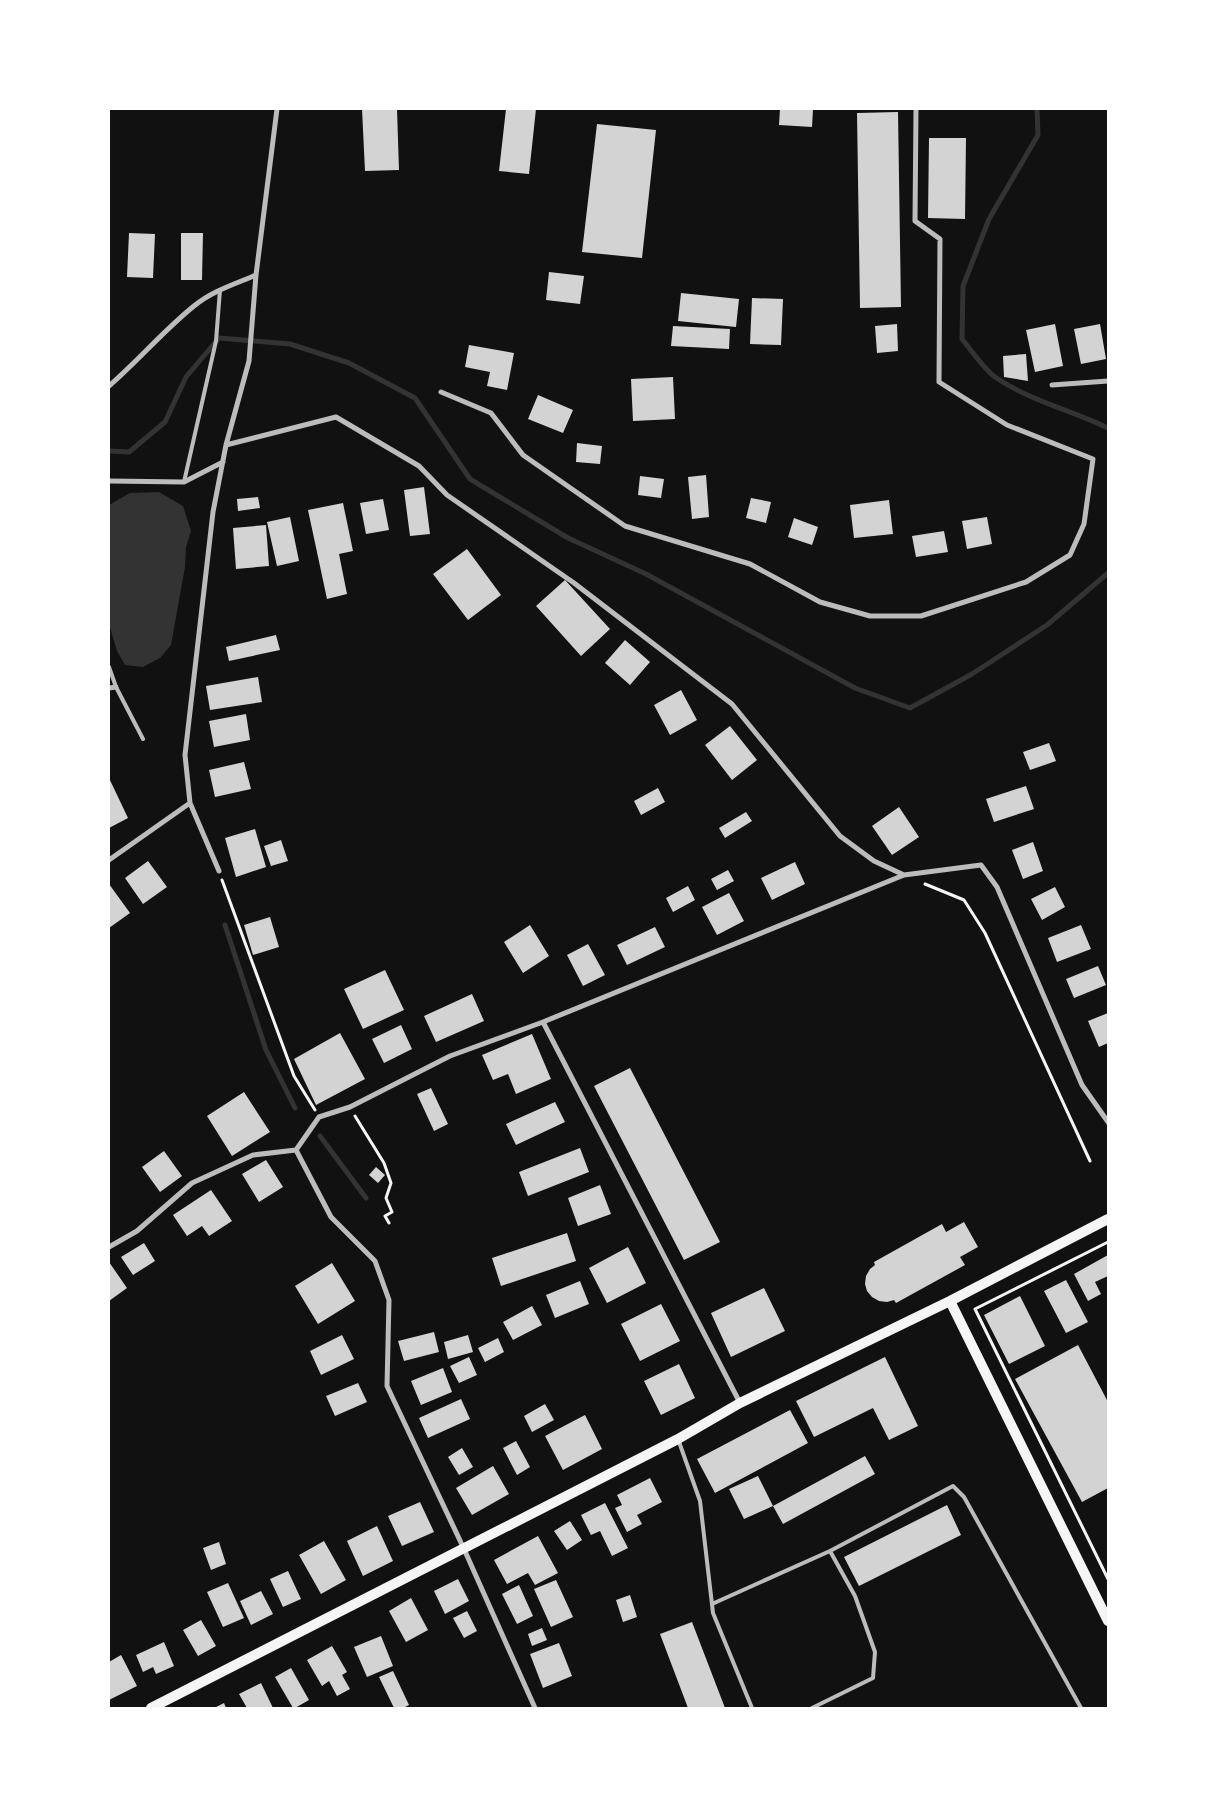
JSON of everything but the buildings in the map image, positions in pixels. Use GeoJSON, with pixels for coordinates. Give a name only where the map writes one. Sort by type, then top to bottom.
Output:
{"type":"FeatureCollection","features":[{"type":"Feature","properties":{"kind":"main road"},"geometry":{"type":"LineString","coordinates":[[151,1708],[678,1439],[740,1402],[950,1301],[1108,1219]]}},
{"type":"Feature","properties":{"kind":"main road"},"geometry":{"type":"LineString","coordinates":[[950,1301],[1108,1621]]}},
{"type":"Feature","properties":{"kind":"street"},"geometry":{"type":"LineString","coordinates":[[219,871],[190,803],[185,755],[212,512],[226,445],[249,361],[256,275],[277,109]]}},
{"type":"Feature","properties":{"kind":"street"},"geometry":{"type":"LineString","coordinates":[[441,392],[491,413],[523,455],[625,526],[750,564],[820,602],[870,616],[921,616],[1026,582],[1070,555],[1084,524],[1093,459],[1007,425],[939,382],[940,239],[915,221],[916,109]]}},
{"type":"Feature","properties":{"kind":"street"},"geometry":{"type":"LineString","coordinates":[[109,386],[194,305],[220,290],[256,275]]}},
{"type":"Feature","properties":{"kind":"street"},"geometry":{"type":"LineString","coordinates":[[1052,385],[1108,381]]}},
{"type":"Feature","properties":{"kind":"street"},"geometry":{"type":"LineString","coordinates":[[226,445],[336,417],[419,466],[447,496],[574,583],[732,704],[840,836],[874,861],[904,875]]}},
{"type":"Feature","properties":{"kind":"street"},"geometry":{"type":"LineString","coordinates":[[109,481],[184,482],[223,462]]}},
{"type":"Feature","properties":{"kind":"street"},"geometry":{"type":"LineString","coordinates":[[109,688],[116,687]]}},
{"type":"Feature","properties":{"kind":"street"},"geometry":{"type":"LineString","coordinates":[[109,860],[190,803]]}},
{"type":"Feature","properties":{"kind":"street"},"geometry":{"type":"LineString","coordinates":[[109,1247],[136,1231],[192,1183],[253,1155],[296,1150],[319,1117],[350,1107],[450,1056],[544,1022],[904,875],[981,864],[997,887],[1082,1085],[1108,1122]]}},
{"type":"Feature","properties":{"kind":"street"},"geometry":{"type":"LineString","coordinates":[[544,1022],[740,1402]]}},
{"type":"Feature","properties":{"kind":"street"},"geometry":{"type":"LineString","coordinates":[[296,1150],[331,1217],[375,1261],[388,1300],[387,1386],[464,1548],[535,1708]]}},
{"type":"Feature","properties":{"kind":"lane"},"geometry":{"type":"LineString","coordinates":[[184,482],[216,341],[220,290]]}},
{"type":"Feature","properties":{"kind":"lane"},"geometry":{"type":"LineString","coordinates":[[109,666],[116,687],[142,739]]}},
{"type":"Feature","properties":{"kind":"lane"},"geometry":{"type":"LineString","coordinates":[[678,1439],[700,1501],[713,1613],[752,1708]]}},
{"type":"Feature","properties":{"kind":"lane"},"geometry":{"type":"LineString","coordinates":[[712,1604],[830,1551],[953,1486],[964,1497],[1081,1708]]}},
{"type":"Feature","properties":{"kind":"lane"},"geometry":{"type":"LineString","coordinates":[[812,1708],[873,1678],[875,1652],[855,1596],[830,1551]]}},
{"type":"Feature","properties":{"kind":"path"},"geometry":{"type":"LineString","coordinates":[[219,871],[294,1076],[319,1117]]}},
{"type":"Feature","properties":{"kind":"path"},"geometry":{"type":"LineString","coordinates":[[904,875],[964,900],[985,933],[1090,1161]]}},
{"type":"Feature","properties":{"kind":"path"},"geometry":{"type":"LineString","coordinates":[[350,1107],[384,1163],[391,1183],[386,1198],[392,1212],[385,1216],[389,1223]]}},
{"type":"Feature","properties":{"kind":"path"},"geometry":{"type":"LineString","coordinates":[[1108,1242],[975,1310],[1108,1579]]}},
{"type":"Feature","properties":{"kind":"shaded area"},"geometry":{"type":"Polygon","coordinates":[[[159,492],[183,506],[191,531],[186,547],[185,567],[171,645],[160,658],[143,667],[125,665],[117,651],[109,624],[109,505],[130,493],[159,492]]]}},
{"type":"Feature","properties":{"kind":"waterway"},"geometry":{"type":"LineString","coordinates":[[1037,109],[1038,135],[989,219],[963,286],[962,339],[986,369],[1008,385],[1022,393],[1108,428]]}},
{"type":"Feature","properties":{"kind":"waterway"},"geometry":{"type":"LineString","coordinates":[[109,451],[129,452],[165,422],[186,377],[219,338],[290,344],[349,363],[415,398],[470,479],[568,538],[646,574],[855,688],[910,708],[972,674],[1047,625],[1108,573]]}},
{"type":"Feature","properties":{"kind":"waterway"},"geometry":{"type":"LineString","coordinates":[[225,925],[266,1050],[295,1108]]}},
{"type":"Feature","properties":{"kind":"waterway"},"geometry":{"type":"LineString","coordinates":[[320,1136],[366,1198]]}}]}
